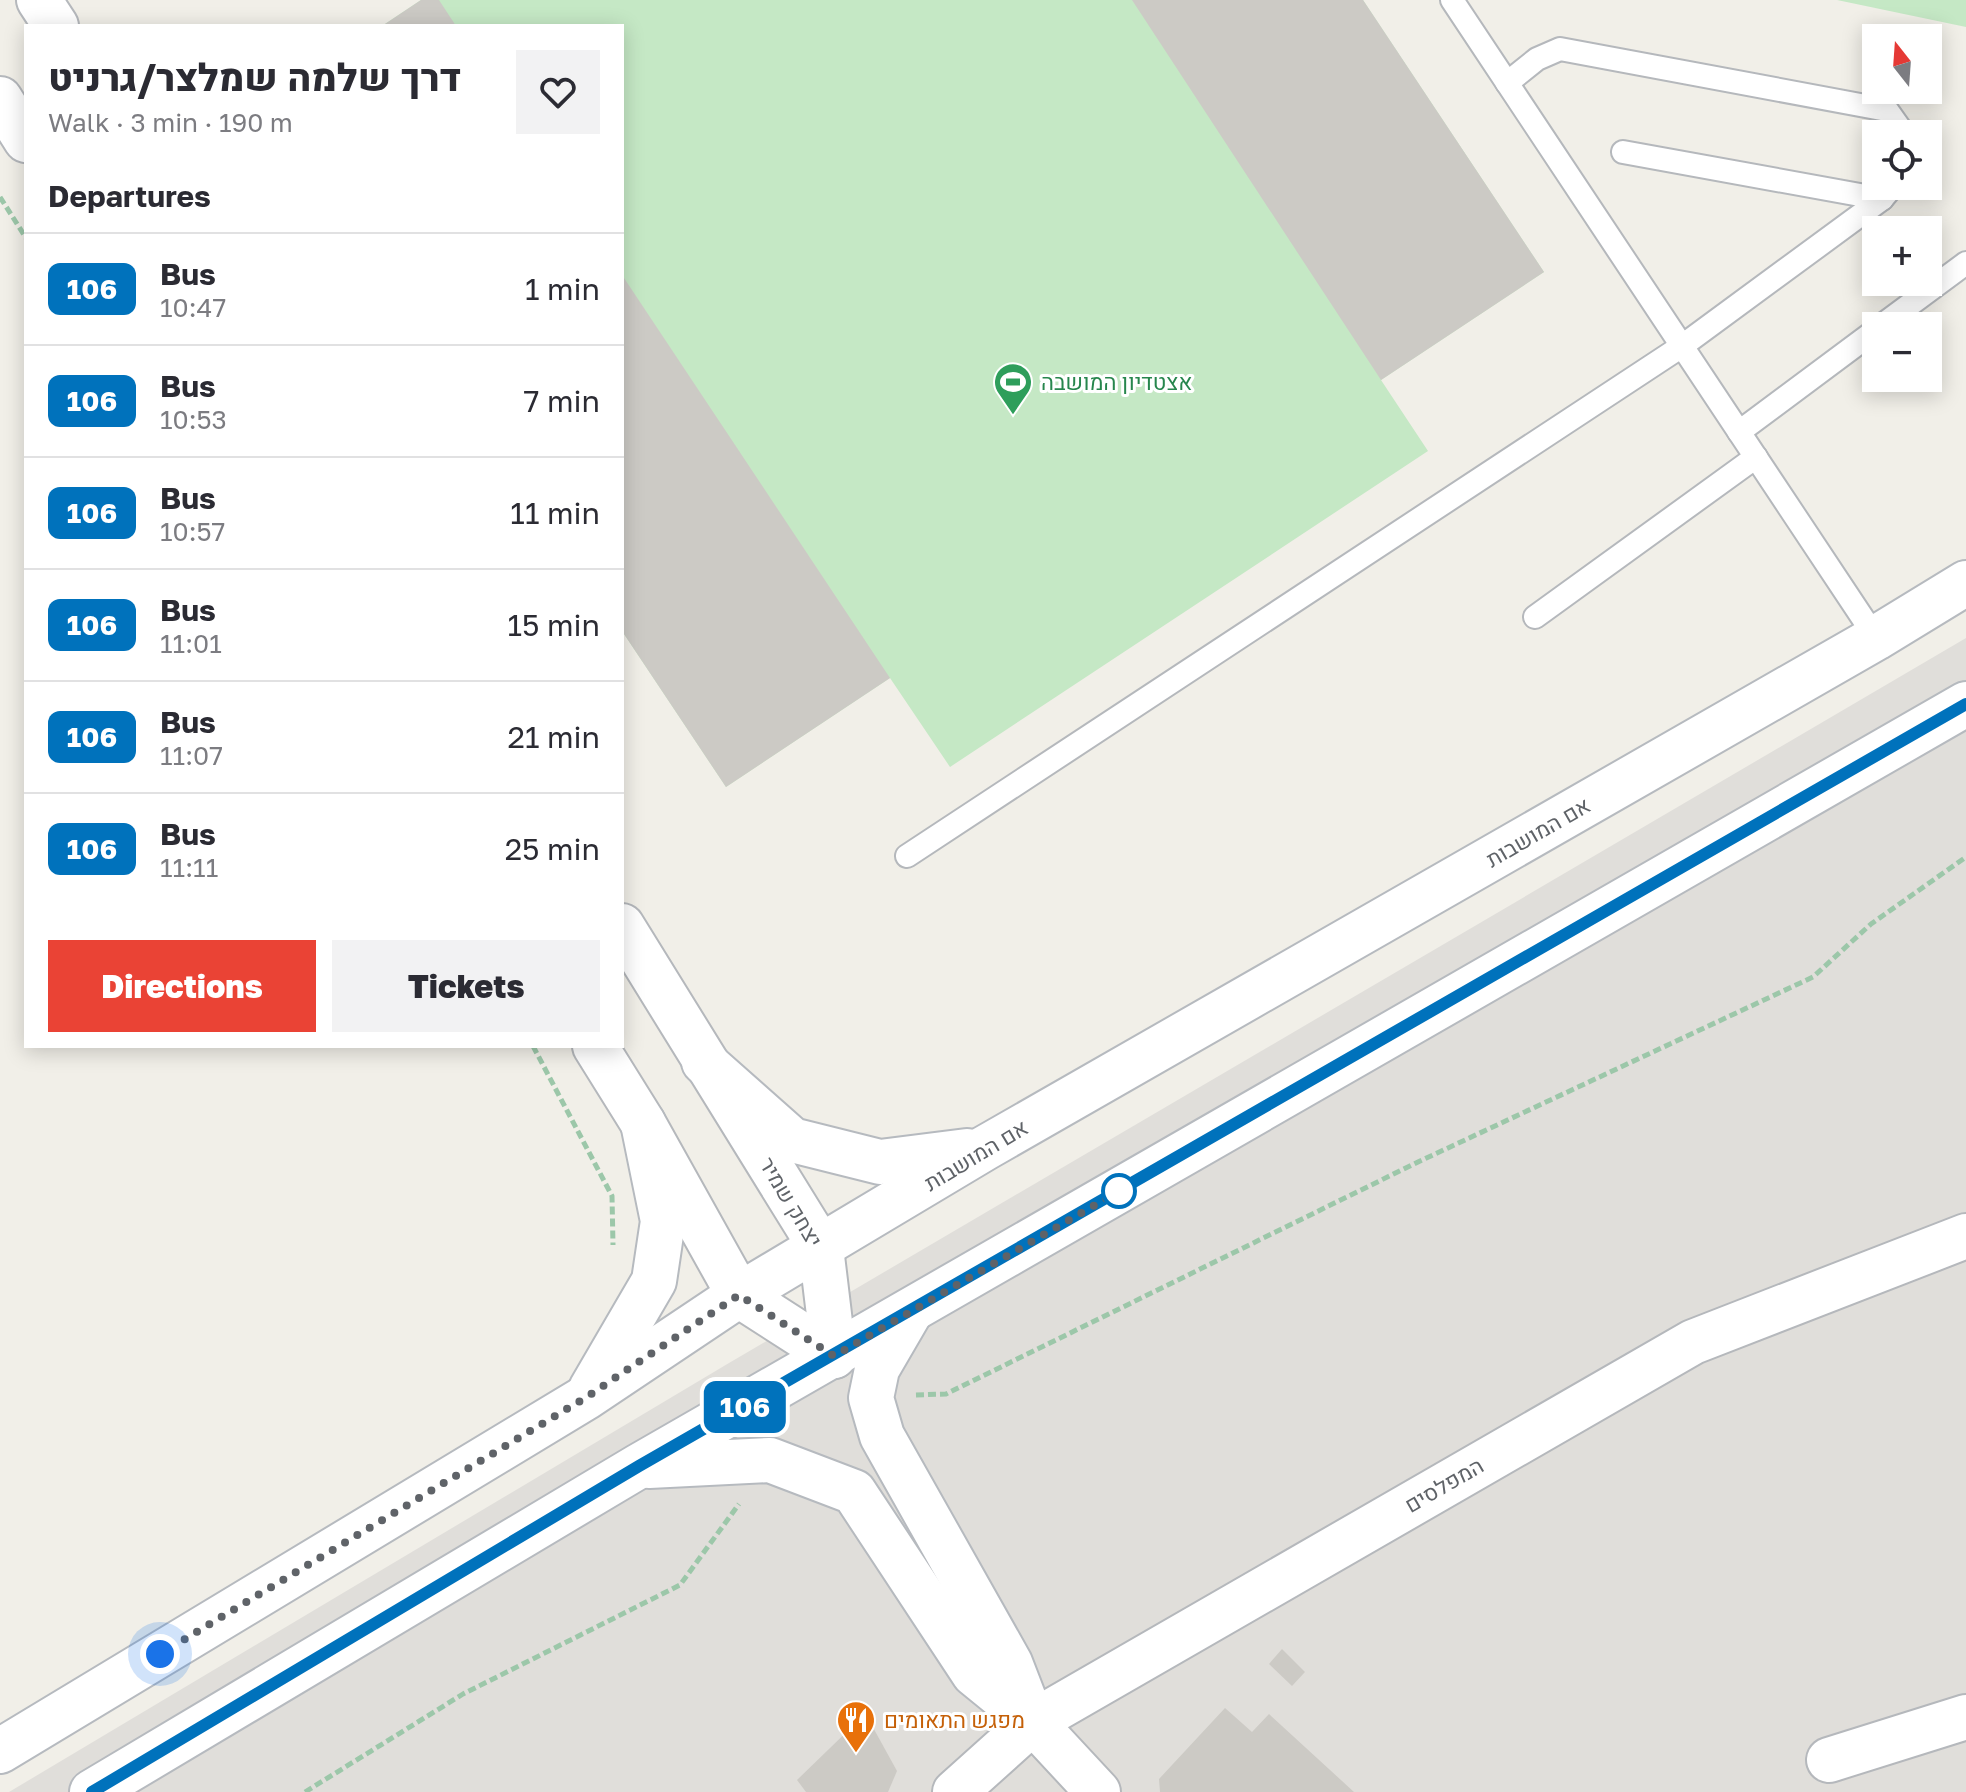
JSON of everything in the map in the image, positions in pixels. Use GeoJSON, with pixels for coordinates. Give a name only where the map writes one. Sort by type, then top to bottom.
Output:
{"type":"FeatureCollection","features":[{"type":"Feature","properties":{"kind":"main road"},"geometry":{"type":"LineString","coordinates":[[39,0],[55,24]]}},
{"type":"Feature","properties":{"kind":"main road"},"geometry":{"type":"LineString","coordinates":[[0,99],[24,137]]}},
{"type":"Feature","properties":{"kind":"main road","name":"אם המושבות"},"geometry":{"type":"LineString","coordinates":[[0,1751],[585,1398],[739,1295],[985,1148],[1876,638],[1966,583]]}},
{"type":"Feature","properties":{"kind":"main road"},"geometry":{"type":"LineString","coordinates":[[92,1792],[639,1466],[1966,704]]}},
{"type":"Feature","properties":{"kind":"main road","name":"יצחק שמיר"},"geometry":{"type":"LineString","coordinates":[[624,929],[821,1248],[834,1356]]}},
{"type":"Feature","properties":{"kind":"main road"},"geometry":{"type":"LineString","coordinates":[[596,1048],[643,1123],[739,1295],[834,1356]]}},
{"type":"Feature","properties":{"kind":"main road"},"geometry":{"type":"LineString","coordinates":[[704,1062],[792,1140],[880,1162],[985,1148]]}},
{"type":"Feature","properties":{"kind":"main road"},"geometry":{"type":"LineString","coordinates":[[585,1398],[654,1281],[663,1221],[643,1123]]}},
{"type":"Feature","properties":{"kind":"main road","name":"המפלסים"},"geometry":{"type":"LineString","coordinates":[[955,1792],[1033,1722],[1693,1342],[1966,1236]]}},
{"type":"Feature","properties":{"kind":"main road"},"geometry":{"type":"LineString","coordinates":[[911,1311],[877,1369],[871,1398],[882,1436],[1010,1663],[1033,1722]]}},
{"type":"Feature","properties":{"kind":"main road"},"geometry":{"type":"LineString","coordinates":[[639,1466],[770,1460],[854,1492],[974,1674],[1033,1722],[1098,1792]]}},
{"type":"Feature","properties":{"kind":"main road"},"geometry":{"type":"LineString","coordinates":[[1829,1760],[1966,1717]]}},
{"type":"Feature","properties":{"kind":"lane"},"geometry":{"type":"LineString","coordinates":[[1452,0],[1876,638]]}},
{"type":"Feature","properties":{"kind":"lane"},"geometry":{"type":"LineString","coordinates":[[1507,83],[1537,59],[1560,49],[1887,110],[1894,120]]}},
{"type":"Feature","properties":{"kind":"lane"},"geometry":{"type":"LineString","coordinates":[[1623,152],[1862,189]]}},
{"type":"Feature","properties":{"kind":"lane"},"geometry":{"type":"LineString","coordinates":[[907,856],[1682,346],[1878,200]]}},
{"type":"Feature","properties":{"kind":"lane"},"geometry":{"type":"LineString","coordinates":[[1900,312],[1966,263]]}},
{"type":"Feature","properties":{"kind":"lane"},"geometry":{"type":"LineString","coordinates":[[1739,432],[1862,340]]}},
{"type":"Feature","properties":{"kind":"lane"},"geometry":{"type":"LineString","coordinates":[[1535,617],[1756,457]]}},
{"type":"Feature","properties":{"kind":"path"},"geometry":{"type":"LineString","coordinates":[[0,197],[24,235]]}},
{"type":"Feature","properties":{"kind":"path"},"geometry":{"type":"LineString","coordinates":[[871,1398],[946,1394],[1418,1162],[1813,977],[1871,924],[1966,857]]}},
{"type":"Feature","properties":{"kind":"path"},"geometry":{"type":"LineString","coordinates":[[534,1048],[612,1196],[614,1257]]}},
{"type":"Feature","properties":{"kind":"path"},"geometry":{"type":"LineString","coordinates":[[305,1792],[463,1694],[680,1585],[770,1460]]}},
{"type":"Feature","properties":{"kind":"shaded area"},"geometry":{"type":"Polygon","coordinates":[[[1966,638],[1966,1792],[9,1792],[729,1363],[1966,638]]]}},
{"type":"Feature","properties":{"kind":"green space","name":"אצטדיון המושבה"},"geometry":{"type":"Polygon","coordinates":[[[421,0],[1363,0],[1544,272],[1381,380],[1428,451],[950,767],[890,678],[726,787],[624,634],[624,24],[385,24],[421,0]]]}},
{"type":"Feature","properties":{"kind":"green space"},"geometry":{"type":"Polygon","coordinates":[[[1837,0],[1966,0],[1966,27],[1837,0]]]}},
{"type":"Feature","properties":{"kind":"building"},"geometry":{"type":"Polygon","coordinates":[[[421,0],[439,0],[455,24],[385,24],[421,0]]]}},
{"type":"Feature","properties":{"kind":"building"},"geometry":{"type":"Polygon","coordinates":[[[1132,0],[1363,0],[1544,272],[1381,380],[1132,0]]]}},
{"type":"Feature","properties":{"kind":"building"},"geometry":{"type":"Polygon","coordinates":[[[624,278],[890,678],[726,787],[624,634],[624,278]]]}},
{"type":"Feature","properties":{"kind":"building"},"geometry":{"type":"Polygon","coordinates":[[[1282,1649],[1305,1672],[1292,1686],[1269,1664],[1282,1649]]]}},
{"type":"Feature","properties":{"kind":"building"},"geometry":{"type":"Polygon","coordinates":[[[1225,1708],[1252,1732],[1269,1714],[1354,1792],[1160,1792],[1159,1779],[1225,1708]]]}},
{"type":"Feature","properties":{"kind":"building","name":"מפגש התאומים"},"geometry":{"type":"Polygon","coordinates":[[[861,1718],[870,1722],[897,1771],[888,1792],[806,1792],[797,1780],[861,1718]]]}},
{"type":"Feature","properties":{"kind":"bus line","name":"106"},"geometry":{"type":"LineString","coordinates":[[92,1792],[639,1466],[1966,704]]}},
{"type":"Feature","properties":{"kind":"place","name":"אצטדיון המושבה"},"geometry":{"type":"Point","coordinates":[1013,416]}},
{"type":"Feature","properties":{"kind":"place","name":"מפגש התאומים"},"geometry":{"type":"Point","coordinates":[856,1754]}},
{"type":"Feature","properties":{"kind":"route"},"geometry":{"type":"LineString","coordinates":[[160,1654],[585,1398],[739,1295],[834,1356],[1128,1186],[1119,1191]]}}]}
